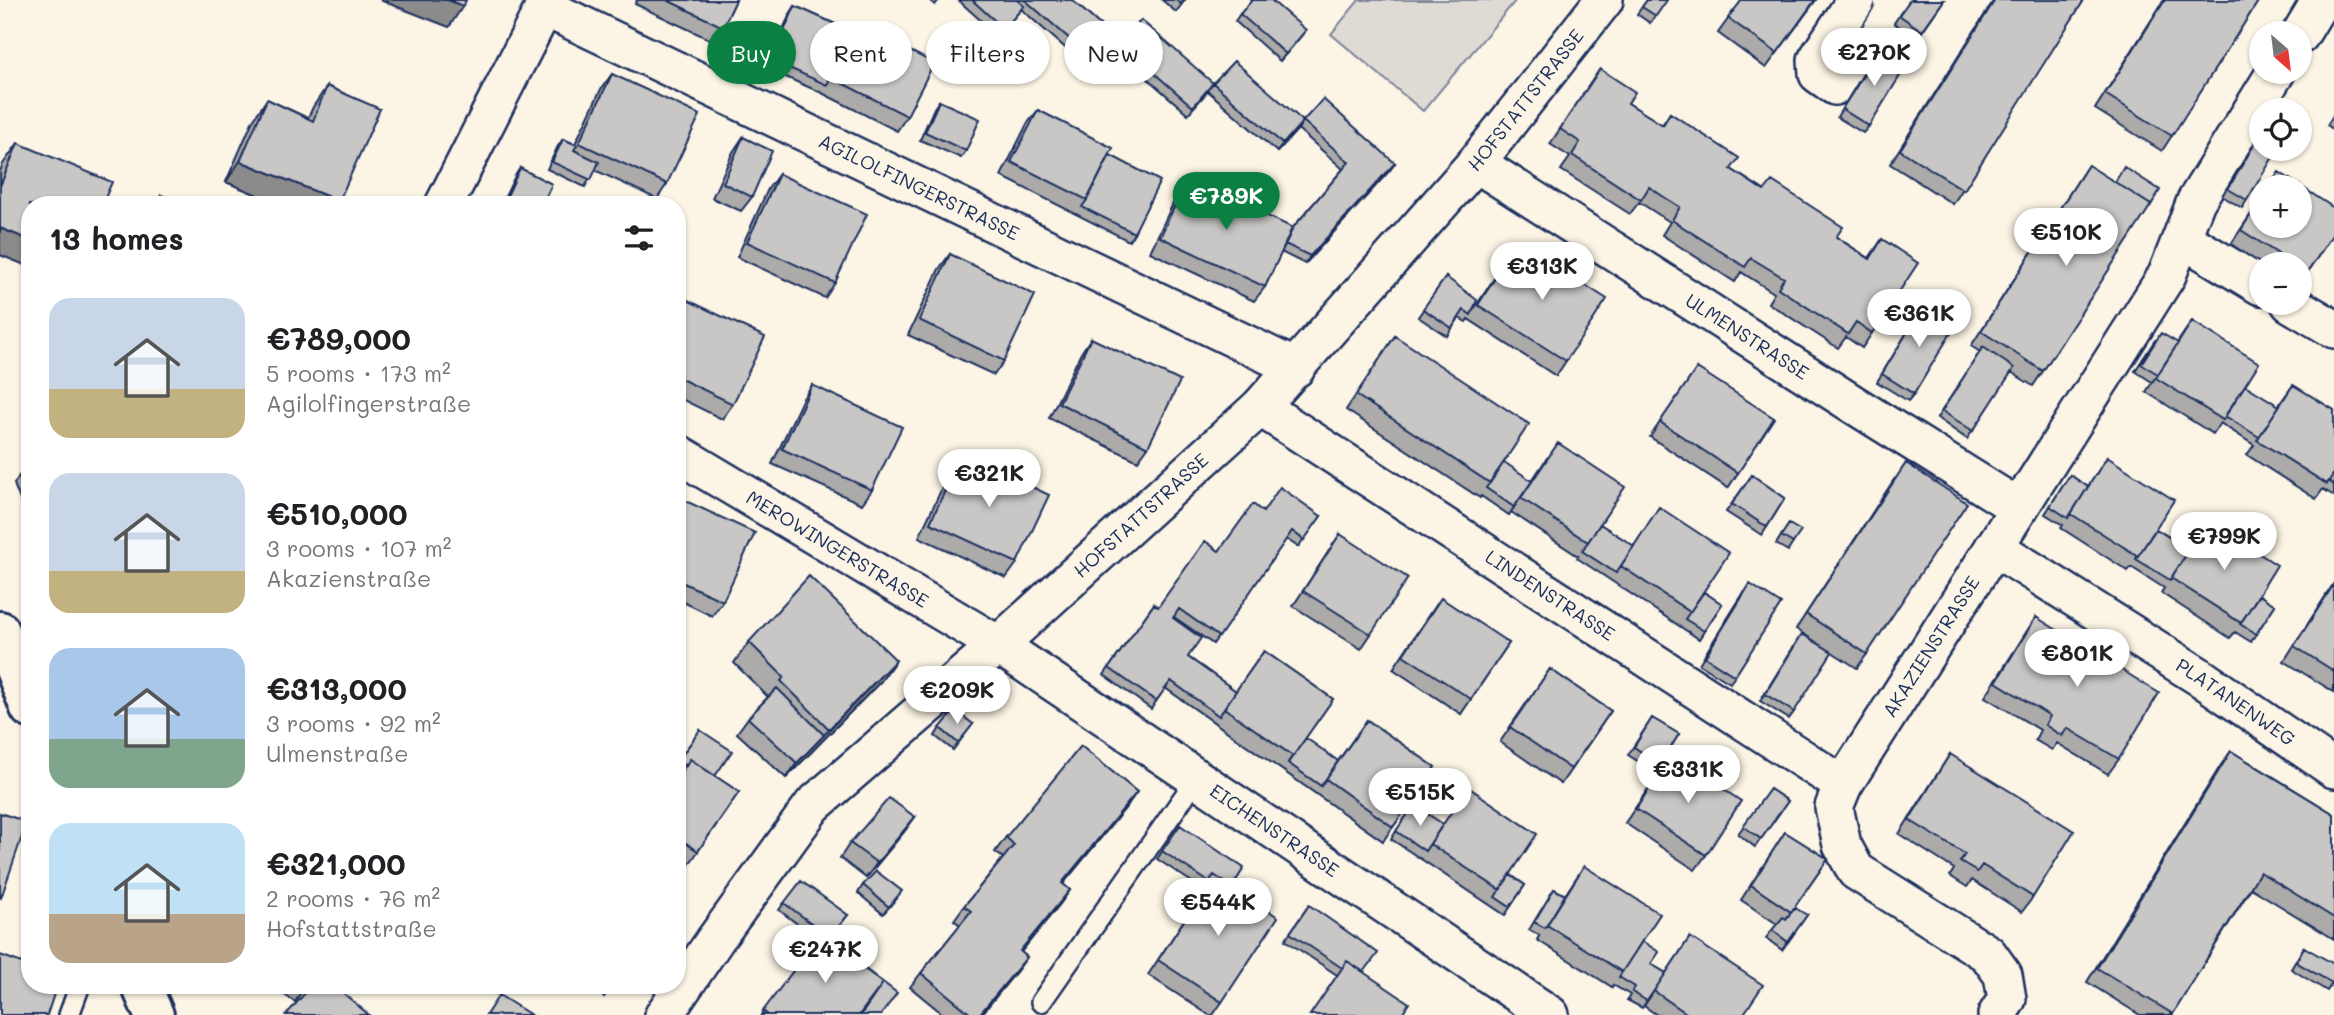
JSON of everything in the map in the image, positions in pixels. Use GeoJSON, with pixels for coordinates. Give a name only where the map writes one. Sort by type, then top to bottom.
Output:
{"type":"FeatureCollection","features":[{"type":"Feature","properties":{"kind":"street","name":"HOFSTATTSTRASSE"},"geometry":{"type":"LineString","coordinates":[[686,983],[814,805],[998,646],[1260,407],[1476,163],[1604,0]]}},
{"type":"Feature","properties":{"kind":"street"},"geometry":{"type":"LineString","coordinates":[[1856,0],[1816,60],[1818,74],[1835,86],[1854,76],[1895,10],[1893,0]]}},
{"type":"Feature","properties":{"kind":"street"},"geometry":{"type":"LineString","coordinates":[[448,196],[546,4]]}},
{"type":"Feature","properties":{"kind":"street","name":"AGILOLFINGERSTRASSE"},"geometry":{"type":"LineString","coordinates":[[546,4],[1296,368]]}},
{"type":"Feature","properties":{"kind":"street"},"geometry":{"type":"LineString","coordinates":[[2311,21],[2325,4]]}},
{"type":"Feature","properties":{"kind":"street","name":"AKAZIENSTRASSE"},"geometry":{"type":"LineString","coordinates":[[1997,1015],[2007,999],[2003,975],[1989,954],[1856,871],[1842,845],[1834,807],[1843,785],[2167,275],[2196,201],[2269,84]]}},
{"type":"Feature","properties":{"kind":"street","name":"ULMENSTRASSE"},"geometry":{"type":"LineString","coordinates":[[1476,163],[2020,508]]}},
{"type":"Feature","properties":{"kind":"street"},"geometry":{"type":"LineString","coordinates":[[2183,239],[2249,279]]}},
{"type":"Feature","properties":{"kind":"street"},"geometry":{"type":"LineString","coordinates":[[2310,315],[2334,329]]}},
{"type":"Feature","properties":{"kind":"street","name":"LINDENSTRASSE"},"geometry":{"type":"LineString","coordinates":[[1260,407],[1843,785]]}},
{"type":"Feature","properties":{"kind":"street","name":"MEROWINGERSTRASSE"},"geometry":{"type":"LineString","coordinates":[[686,458],[998,646]]}},
{"type":"Feature","properties":{"kind":"street","name":"PLATANENWEG"},"geometry":{"type":"LineString","coordinates":[[1994,547],[2200,677],[2334,769]]}},
{"type":"Feature","properties":{"kind":"street"},"geometry":{"type":"LineString","coordinates":[[0,631],[21,685]]}},
{"type":"Feature","properties":{"kind":"street","name":"EICHENSTRASSE"},"geometry":{"type":"LineString","coordinates":[[998,646],[1550,1015]]}},
{"type":"Feature","properties":{"kind":"street"},"geometry":{"type":"LineString","coordinates":[[145,994],[154,1015]]}},
{"type":"Feature","properties":{"kind":"street","name":"HOFSTATTSTRASSE"},"geometry":{"type":"LineString","coordinates":[[664,1015],[678,994]]}},
{"type":"Feature","properties":{"kind":"lane"},"geometry":{"type":"LineString","coordinates":[[1041,1002],[1198,778]]}},
{"type":"Feature","properties":{"kind":"lane"},"geometry":{"type":"LineString","coordinates":[[69,1015],[77,994]]}},
{"type":"Feature","properties":{"kind":"shaded area"},"geometry":{"type":"Polygon","coordinates":[[[1359,0],[1516,0],[1423,111],[1331,34],[1359,0]]]}},
{"type":"Feature","properties":{"kind":"building"},"geometry":{"type":"Polygon","coordinates":[[[448,0],[466,0],[463,6],[448,0]]]}},
{"type":"Feature","properties":{"kind":"building"},"geometry":{"type":"Polygon","coordinates":[[[667,0],[736,0],[726,21],[711,21],[667,0]]]}},
{"type":"Feature","properties":{"kind":"building"},"geometry":{"type":"Polygon","coordinates":[[[972,0],[1017,0],[1024,6],[1011,21],[995,21],[972,0]]]}},
{"type":"Feature","properties":{"kind":"building"},"geometry":{"type":"Polygon","coordinates":[[[1025,0],[1072,0],[1095,21],[1064,21],[1064,34],[1025,0]]]}},
{"type":"Feature","properties":{"kind":"building"},"geometry":{"type":"Polygon","coordinates":[[[1252,0],[1271,0],[1306,30],[1286,54],[1240,14],[1252,0]]]}},
{"type":"Feature","properties":{"kind":"building"},"geometry":{"type":"Polygon","coordinates":[[[1647,0],[1667,0],[1656,16],[1642,7],[1647,0]]]}},
{"type":"Feature","properties":{"kind":"building"},"geometry":{"type":"Polygon","coordinates":[[[1742,0],[1815,0],[1777,53],[1728,18],[1742,0]]]}},
{"type":"Feature","properties":{"kind":"building"},"geometry":{"type":"Polygon","coordinates":[[[1910,0],[1944,0],[1922,31],[1899,15],[1910,0]]]}},
{"type":"Feature","properties":{"kind":"building"},"geometry":{"type":"Polygon","coordinates":[[[1995,0],[2084,0],[1964,190],[1900,150],[1995,0]]]}},
{"type":"Feature","properties":{"kind":"building"},"geometry":{"type":"Polygon","coordinates":[[[2165,0],[2259,0],[2172,136],[2105,94],[2165,0]]]}},
{"type":"Feature","properties":{"kind":"building"},"geometry":{"type":"Polygon","coordinates":[[[795,6],[829,21],[810,21],[810,77],[796,71],[796,21],[788,21],[795,6]]]}},
{"type":"Feature","properties":{"kind":"building"},"geometry":{"type":"Polygon","coordinates":[[[1163,39],[1213,83],[1193,107],[1163,81],[1163,39]]]}},
{"type":"Feature","properties":{"kind":"building"},"geometry":{"type":"Polygon","coordinates":[[[1880,49],[1906,66],[1869,126],[1842,109],[1880,49]]]}},
{"type":"Feature","properties":{"kind":"building"},"geometry":{"type":"Polygon","coordinates":[[[912,52],[926,59],[926,79],[907,116],[844,84],[912,84],[912,52]]]}},
{"type":"Feature","properties":{"kind":"building"},"geometry":{"type":"Polygon","coordinates":[[[1234,61],[1303,121],[1283,144],[1213,83],[1234,61]]]}},
{"type":"Feature","properties":{"kind":"building"},"geometry":{"type":"Polygon","coordinates":[[[1600,69],[1635,92],[1628,103],[1663,125],[1670,113],[1739,158],[1731,169],[1764,191],[1772,181],[1843,227],[1836,237],[1870,259],[1882,239],[1918,263],[1872,333],[1856,322],[1848,334],[1778,288],[1784,278],[1751,258],[1745,267],[1672,220],[1680,207],[1649,187],[1641,200],[1572,155],[1580,142],[1560,129],[1600,69]]]}},
{"type":"Feature","properties":{"kind":"building"},"geometry":{"type":"Polygon","coordinates":[[[612,74],[700,115],[667,184],[579,143],[612,74]]]}},
{"type":"Feature","properties":{"kind":"building"},"geometry":{"type":"Polygon","coordinates":[[[327,86],[380,109],[341,196],[327,196],[240,161],[267,99],[313,121],[327,86]]]}},
{"type":"Feature","properties":{"kind":"building"},"geometry":{"type":"Polygon","coordinates":[[[1323,99],[1395,163],[1310,256],[1285,244],[1291,230],[1349,162],[1303,121],[1323,99]]]}},
{"type":"Feature","properties":{"kind":"building"},"geometry":{"type":"Polygon","coordinates":[[[939,101],[980,119],[966,151],[925,132],[939,101]]]}},
{"type":"Feature","properties":{"kind":"building"},"geometry":{"type":"Polygon","coordinates":[[[1038,110],[1113,148],[1087,200],[1011,162],[1038,110]]]}},
{"type":"Feature","properties":{"kind":"building"},"geometry":{"type":"Polygon","coordinates":[[[743,137],[772,151],[752,197],[723,183],[743,137]]]}},
{"type":"Feature","properties":{"kind":"building"},"geometry":{"type":"Polygon","coordinates":[[[563,139],[577,145],[574,150],[599,162],[591,180],[552,162],[563,139]]]}},
{"type":"Feature","properties":{"kind":"building"},"geometry":{"type":"Polygon","coordinates":[[[18,143],[112,182],[106,196],[21,196],[21,236],[0,228],[0,186],[18,143]]]}},
{"type":"Feature","properties":{"kind":"building"},"geometry":{"type":"Polygon","coordinates":[[[2249,153],[2249,161],[2271,161],[2262,175],[2249,175],[2247,200],[2228,189],[2249,153]]]}},
{"type":"Feature","properties":{"kind":"building"},"geometry":{"type":"Polygon","coordinates":[[[1110,155],[1160,181],[1134,233],[1082,207],[1110,155]]]}},
{"type":"Feature","properties":{"kind":"building"},"geometry":{"type":"Polygon","coordinates":[[[2088,165],[2151,205],[2043,371],[1981,331],[2088,165]]]}},
{"type":"Feature","properties":{"kind":"building"},"geometry":{"type":"Polygon","coordinates":[[[2124,167],[2160,190],[2151,205],[2115,182],[2124,167]]]}},
{"type":"Feature","properties":{"kind":"building"},"geometry":{"type":"Polygon","coordinates":[[[520,168],[552,184],[546,196],[507,196],[520,168]]]}},
{"type":"Feature","properties":{"kind":"building"},"geometry":{"type":"Polygon","coordinates":[[[779,174],[867,214],[835,283],[747,242],[779,174]]]}},
{"type":"Feature","properties":{"kind":"building"},"geometry":{"type":"Polygon","coordinates":[[[1188,178],[1293,228],[1265,287],[1160,237],[1188,178]]]}},
{"type":"Feature","properties":{"kind":"building"},"geometry":{"type":"Polygon","coordinates":[[[2312,194],[2334,208],[2334,232],[2312,265],[2312,252],[2275,252],[2253,238],[2312,238],[2312,194]]]}},
{"type":"Feature","properties":{"kind":"building"},"geometry":{"type":"Polygon","coordinates":[[[2249,218],[2249,235],[2241,230],[2249,218]]]}},
{"type":"Feature","properties":{"kind":"building"},"geometry":{"type":"Polygon","coordinates":[[[1518,242],[1607,299],[1566,361],[1478,305],[1518,242]]]}},
{"type":"Feature","properties":{"kind":"building"},"geometry":{"type":"Polygon","coordinates":[[[950,254],[1035,295],[1004,361],[919,320],[950,254]]]}},
{"type":"Feature","properties":{"kind":"building"},"geometry":{"type":"Polygon","coordinates":[[[1446,277],[1477,300],[1471,315],[1464,310],[1452,328],[1423,309],[1446,277]]]}},
{"type":"Feature","properties":{"kind":"building"},"geometry":{"type":"Polygon","coordinates":[[[686,299],[765,337],[733,404],[686,381],[686,299]]]}},
{"type":"Feature","properties":{"kind":"building"},"geometry":{"type":"Polygon","coordinates":[[[1925,303],[1957,323],[1914,394],[1882,374],[1925,303]]]}},
{"type":"Feature","properties":{"kind":"building"},"geometry":{"type":"Polygon","coordinates":[[[2192,321],[2259,363],[2223,420],[2156,378],[2192,321]]]}},
{"type":"Feature","properties":{"kind":"building"},"geometry":{"type":"Polygon","coordinates":[[[2161,333],[2178,343],[2158,374],[2141,364],[2161,333]]]}},
{"type":"Feature","properties":{"kind":"building"},"geometry":{"type":"Polygon","coordinates":[[[1395,336],[1529,424],[1490,483],[1356,395],[1395,336]]]}},
{"type":"Feature","properties":{"kind":"building"},"geometry":{"type":"Polygon","coordinates":[[[1091,338],[1180,381],[1148,447],[1059,403],[1091,338]]]}},
{"type":"Feature","properties":{"kind":"building"},"geometry":{"type":"Polygon","coordinates":[[[1983,347],[2014,368],[1973,431],[1942,411],[1983,347]]]}},
{"type":"Feature","properties":{"kind":"building"},"geometry":{"type":"Polygon","coordinates":[[[1697,368],[1774,418],[1738,473],[1660,422],[1697,368]]]}},
{"type":"Feature","properties":{"kind":"building"},"geometry":{"type":"Polygon","coordinates":[[[812,385],[902,427],[872,490],[782,449],[812,385]]]}},
{"type":"Feature","properties":{"kind":"building"},"geometry":{"type":"Polygon","coordinates":[[[2245,385],[2279,406],[2259,437],[2225,416],[2245,385]]]}},
{"type":"Feature","properties":{"kind":"building"},"geometry":{"type":"Polygon","coordinates":[[[2293,385],[2334,410],[2334,473],[2327,484],[2257,440],[2293,385]]]}},
{"type":"Feature","properties":{"kind":"building"},"geometry":{"type":"Polygon","coordinates":[[[1558,443],[1625,487],[1588,542],[1521,498],[1558,443]]]}},
{"type":"Feature","properties":{"kind":"building"},"geometry":{"type":"Polygon","coordinates":[[[962,454],[1049,495],[1017,563],[930,523],[962,454]]]}},
{"type":"Feature","properties":{"kind":"building"},"geometry":{"type":"Polygon","coordinates":[[[2107,457],[2174,500],[2138,556],[2071,514],[2107,457]]]}},
{"type":"Feature","properties":{"kind":"building"},"geometry":{"type":"Polygon","coordinates":[[[1504,462],[1532,481],[1514,507],[1486,488],[1504,462]]]}},
{"type":"Feature","properties":{"kind":"building"},"geometry":{"type":"Polygon","coordinates":[[[1906,463],[1967,503],[1867,654],[1806,614],[1906,463]]]}},
{"type":"Feature","properties":{"kind":"building"},"geometry":{"type":"Polygon","coordinates":[[[1752,475],[1785,498],[1767,527],[1732,504],[1752,475]]]}},
{"type":"Feature","properties":{"kind":"building"},"geometry":{"type":"Polygon","coordinates":[[[2070,475],[2088,487],[2068,518],[2050,506],[2070,475]]]}},
{"type":"Feature","properties":{"kind":"building"},"geometry":{"type":"Polygon","coordinates":[[[1280,487],[1321,516],[1304,540],[1292,531],[1219,637],[1179,609],[1173,618],[1201,638],[1188,657],[1236,691],[1219,716],[1171,681],[1156,701],[1109,668],[1154,604],[1158,607],[1205,541],[1219,551],[1253,504],[1263,512],[1280,487]]]}},
{"type":"Feature","properties":{"kind":"building"},"geometry":{"type":"Polygon","coordinates":[[[686,501],[755,533],[723,601],[686,584],[686,501]]]}},
{"type":"Feature","properties":{"kind":"building"},"geometry":{"type":"Polygon","coordinates":[[[1659,507],[1729,553],[1690,612],[1621,566],[1659,507]]]}},
{"type":"Feature","properties":{"kind":"building"},"geometry":{"type":"Polygon","coordinates":[[[2208,521],[2277,565],[2241,623],[2171,578],[2208,521]]]}},
{"type":"Feature","properties":{"kind":"building"},"geometry":{"type":"Polygon","coordinates":[[[1600,524],[1634,546],[1616,573],[1582,551],[1600,524]]]}},
{"type":"Feature","properties":{"kind":"building"},"geometry":{"type":"Polygon","coordinates":[[[1789,524],[1801,531],[1793,543],[1781,536],[1789,524]]]}},
{"type":"Feature","properties":{"kind":"building"},"geometry":{"type":"Polygon","coordinates":[[[2156,529],[2189,550],[2170,580],[2136,559],[2156,529]]]}},
{"type":"Feature","properties":{"kind":"building"},"geometry":{"type":"Polygon","coordinates":[[[1340,534],[1408,578],[1371,634],[1303,591],[1340,534]]]}},
{"type":"Feature","properties":{"kind":"building"},"geometry":{"type":"Polygon","coordinates":[[[809,576],[896,660],[829,729],[781,681],[784,677],[749,642],[809,576]]]}},
{"type":"Feature","properties":{"kind":"building"},"geometry":{"type":"Polygon","coordinates":[[[1750,584],[1781,604],[1735,676],[1705,657],[1750,584]]]}},
{"type":"Feature","properties":{"kind":"building"},"geometry":{"type":"Polygon","coordinates":[[[2334,584],[2334,671],[2294,646],[2334,584]]]}},
{"type":"Feature","properties":{"kind":"building"},"geometry":{"type":"Polygon","coordinates":[[[1704,592],[1722,604],[1704,631],[1685,619],[1704,592]]]}},
{"type":"Feature","properties":{"kind":"building"},"geometry":{"type":"Polygon","coordinates":[[[2259,595],[2275,605],[2256,634],[2240,624],[2259,595]]]}},
{"type":"Feature","properties":{"kind":"building"},"geometry":{"type":"Polygon","coordinates":[[[1441,598],[1509,643],[1471,699],[1403,655],[1441,598]]]}},
{"type":"Feature","properties":{"kind":"building"},"geometry":{"type":"Polygon","coordinates":[[[2036,617],[2159,693],[2119,759],[2067,728],[2062,736],[2045,725],[2050,716],[1996,682],[2036,617]]]}},
{"type":"Feature","properties":{"kind":"building"},"geometry":{"type":"Polygon","coordinates":[[[1802,634],[1832,652],[1794,712],[1765,694],[1802,634]]]}},
{"type":"Feature","properties":{"kind":"building"},"geometry":{"type":"Polygon","coordinates":[[[1264,651],[1333,699],[1293,756],[1224,708],[1264,651]]]}},
{"type":"Feature","properties":{"kind":"building"},"geometry":{"type":"Polygon","coordinates":[[[1550,669],[1611,711],[1571,769],[1510,727],[1550,669]]]}},
{"type":"Feature","properties":{"kind":"building"},"geometry":{"type":"Polygon","coordinates":[[[777,688],[824,735],[797,763],[748,718],[777,688]]]}},
{"type":"Feature","properties":{"kind":"building"},"geometry":{"type":"Polygon","coordinates":[[[955,710],[973,724],[958,743],[940,728],[955,710]]]}},
{"type":"Feature","properties":{"kind":"building"},"geometry":{"type":"Polygon","coordinates":[[[1652,718],[1679,734],[1660,764],[1634,747],[1652,718]]]}},
{"type":"Feature","properties":{"kind":"building"},"geometry":{"type":"Polygon","coordinates":[[[1367,720],[1435,767],[1393,827],[1326,779],[1367,720]]]}},
{"type":"Feature","properties":{"kind":"building"},"geometry":{"type":"Polygon","coordinates":[[[700,730],[732,751],[715,776],[690,759],[686,766],[686,750],[700,730]]]}},
{"type":"Feature","properties":{"kind":"building"},"geometry":{"type":"Polygon","coordinates":[[[1306,738],[1338,761],[1321,786],[1288,763],[1306,738]]]}},
{"type":"Feature","properties":{"kind":"building"},"geometry":{"type":"Polygon","coordinates":[[[1081,746],[1137,792],[1062,883],[1070,890],[1020,951],[1027,957],[979,1015],[972,1015],[921,973],[971,911],[964,906],[1014,845],[1006,837],[1081,746]]]}},
{"type":"Feature","properties":{"kind":"building"},"geometry":{"type":"Polygon","coordinates":[[[2231,751],[2334,814],[2334,918],[2260,872],[2173,1014],[2097,968],[2231,751]]]}},
{"type":"Feature","properties":{"kind":"building"},"geometry":{"type":"Polygon","coordinates":[[[1950,754],[2074,831],[2033,897],[1982,865],[1977,872],[1960,862],[1965,854],[1909,820],[1950,754]]]}},
{"type":"Feature","properties":{"kind":"building"},"geometry":{"type":"Polygon","coordinates":[[[1671,755],[1741,801],[1706,855],[1636,809],[1671,755]]]}},
{"type":"Feature","properties":{"kind":"building"},"geometry":{"type":"Polygon","coordinates":[[[690,759],[739,792],[698,851],[686,843],[686,765],[690,759]]]}},
{"type":"Feature","properties":{"kind":"building"},"geometry":{"type":"Polygon","coordinates":[[[1468,787],[1537,834],[1500,890],[1430,844],[1468,787]]]}},
{"type":"Feature","properties":{"kind":"building"},"geometry":{"type":"Polygon","coordinates":[[[1770,789],[1788,801],[1761,839],[1743,826],[1770,789]]]}},
{"type":"Feature","properties":{"kind":"building"},"geometry":{"type":"Polygon","coordinates":[[[889,798],[915,817],[877,863],[850,843],[889,798]]]}},
{"type":"Feature","properties":{"kind":"building"},"geometry":{"type":"Polygon","coordinates":[[[1414,805],[1443,824],[1425,851],[1396,831],[1414,805]]]}},
{"type":"Feature","properties":{"kind":"building"},"geometry":{"type":"Polygon","coordinates":[[[0,813],[21,820],[21,840],[0,897],[0,813]]]}},
{"type":"Feature","properties":{"kind":"building"},"geometry":{"type":"Polygon","coordinates":[[[1180,825],[1244,868],[1232,887],[1214,875],[1209,882],[1162,851],[1180,825]]]}},
{"type":"Feature","properties":{"kind":"building"},"geometry":{"type":"Polygon","coordinates":[[[1785,832],[1828,859],[1791,912],[1751,885],[1785,832]]]}},
{"type":"Feature","properties":{"kind":"building"},"geometry":{"type":"Polygon","coordinates":[[[1584,866],[1660,914],[1622,972],[1547,925],[1584,866]]]}},
{"type":"Feature","properties":{"kind":"building"},"geometry":{"type":"Polygon","coordinates":[[[876,871],[902,891],[889,907],[863,885],[876,871]]]}},
{"type":"Feature","properties":{"kind":"building"},"geometry":{"type":"Polygon","coordinates":[[[1214,875],[1278,917],[1222,1002],[1158,960],[1214,875]]]}},
{"type":"Feature","properties":{"kind":"building"},"geometry":{"type":"Polygon","coordinates":[[[1510,875],[1525,885],[1510,907],[1495,897],[1510,875]]]}},
{"type":"Feature","properties":{"kind":"building"},"geometry":{"type":"Polygon","coordinates":[[[801,881],[848,915],[830,937],[784,903],[801,881]]]}},
{"type":"Feature","properties":{"kind":"building"},"geometry":{"type":"Polygon","coordinates":[[[1554,889],[1565,895],[1545,928],[1534,922],[1554,889]]]}},
{"type":"Feature","properties":{"kind":"building"},"geometry":{"type":"Polygon","coordinates":[[[1309,905],[1378,953],[1364,972],[1347,961],[1342,968],[1290,933],[1309,905]]]}},
{"type":"Feature","properties":{"kind":"building"},"geometry":{"type":"Polygon","coordinates":[[[1795,908],[1807,915],[1788,942],[1772,930],[1795,908]]]}},
{"type":"Feature","properties":{"kind":"building"},"geometry":{"type":"Polygon","coordinates":[[[820,935],[883,983],[859,1015],[768,1015],[763,1011],[820,935]]]}},
{"type":"Feature","properties":{"kind":"building"},"geometry":{"type":"Polygon","coordinates":[[[1690,937],[1763,985],[1743,1015],[1689,1015],[1654,991],[1690,937]]]}},
{"type":"Feature","properties":{"kind":"building"},"geometry":{"type":"Polygon","coordinates":[[[1642,941],[1659,952],[1651,964],[1666,973],[1647,1001],[1632,992],[1635,987],[1619,977],[1642,941]]]}},
{"type":"Feature","properties":{"kind":"building"},"geometry":{"type":"Polygon","coordinates":[[[2304,947],[2334,964],[2332,983],[2296,962],[2304,947]]]}},
{"type":"Feature","properties":{"kind":"building"},"geometry":{"type":"Polygon","coordinates":[[[0,955],[21,963],[21,994],[54,994],[47,1015],[0,1015],[0,955]]]}},
{"type":"Feature","properties":{"kind":"building"},"geometry":{"type":"Polygon","coordinates":[[[1347,961],[1409,1003],[1401,1015],[1310,1015],[1347,961]]]}},
{"type":"Feature","properties":{"kind":"building"},"geometry":{"type":"Polygon","coordinates":[[[856,962],[897,993],[881,1015],[861,1015],[883,983],[856,962]]]}},
{"type":"Feature","properties":{"kind":"building"},"geometry":{"type":"Polygon","coordinates":[[[304,994],[344,994],[369,1015],[286,1015],[304,994]]]}},
{"type":"Feature","properties":{"kind":"building"},"geometry":{"type":"Polygon","coordinates":[[[499,995],[531,1015],[486,1015],[499,995]]]}}]}
